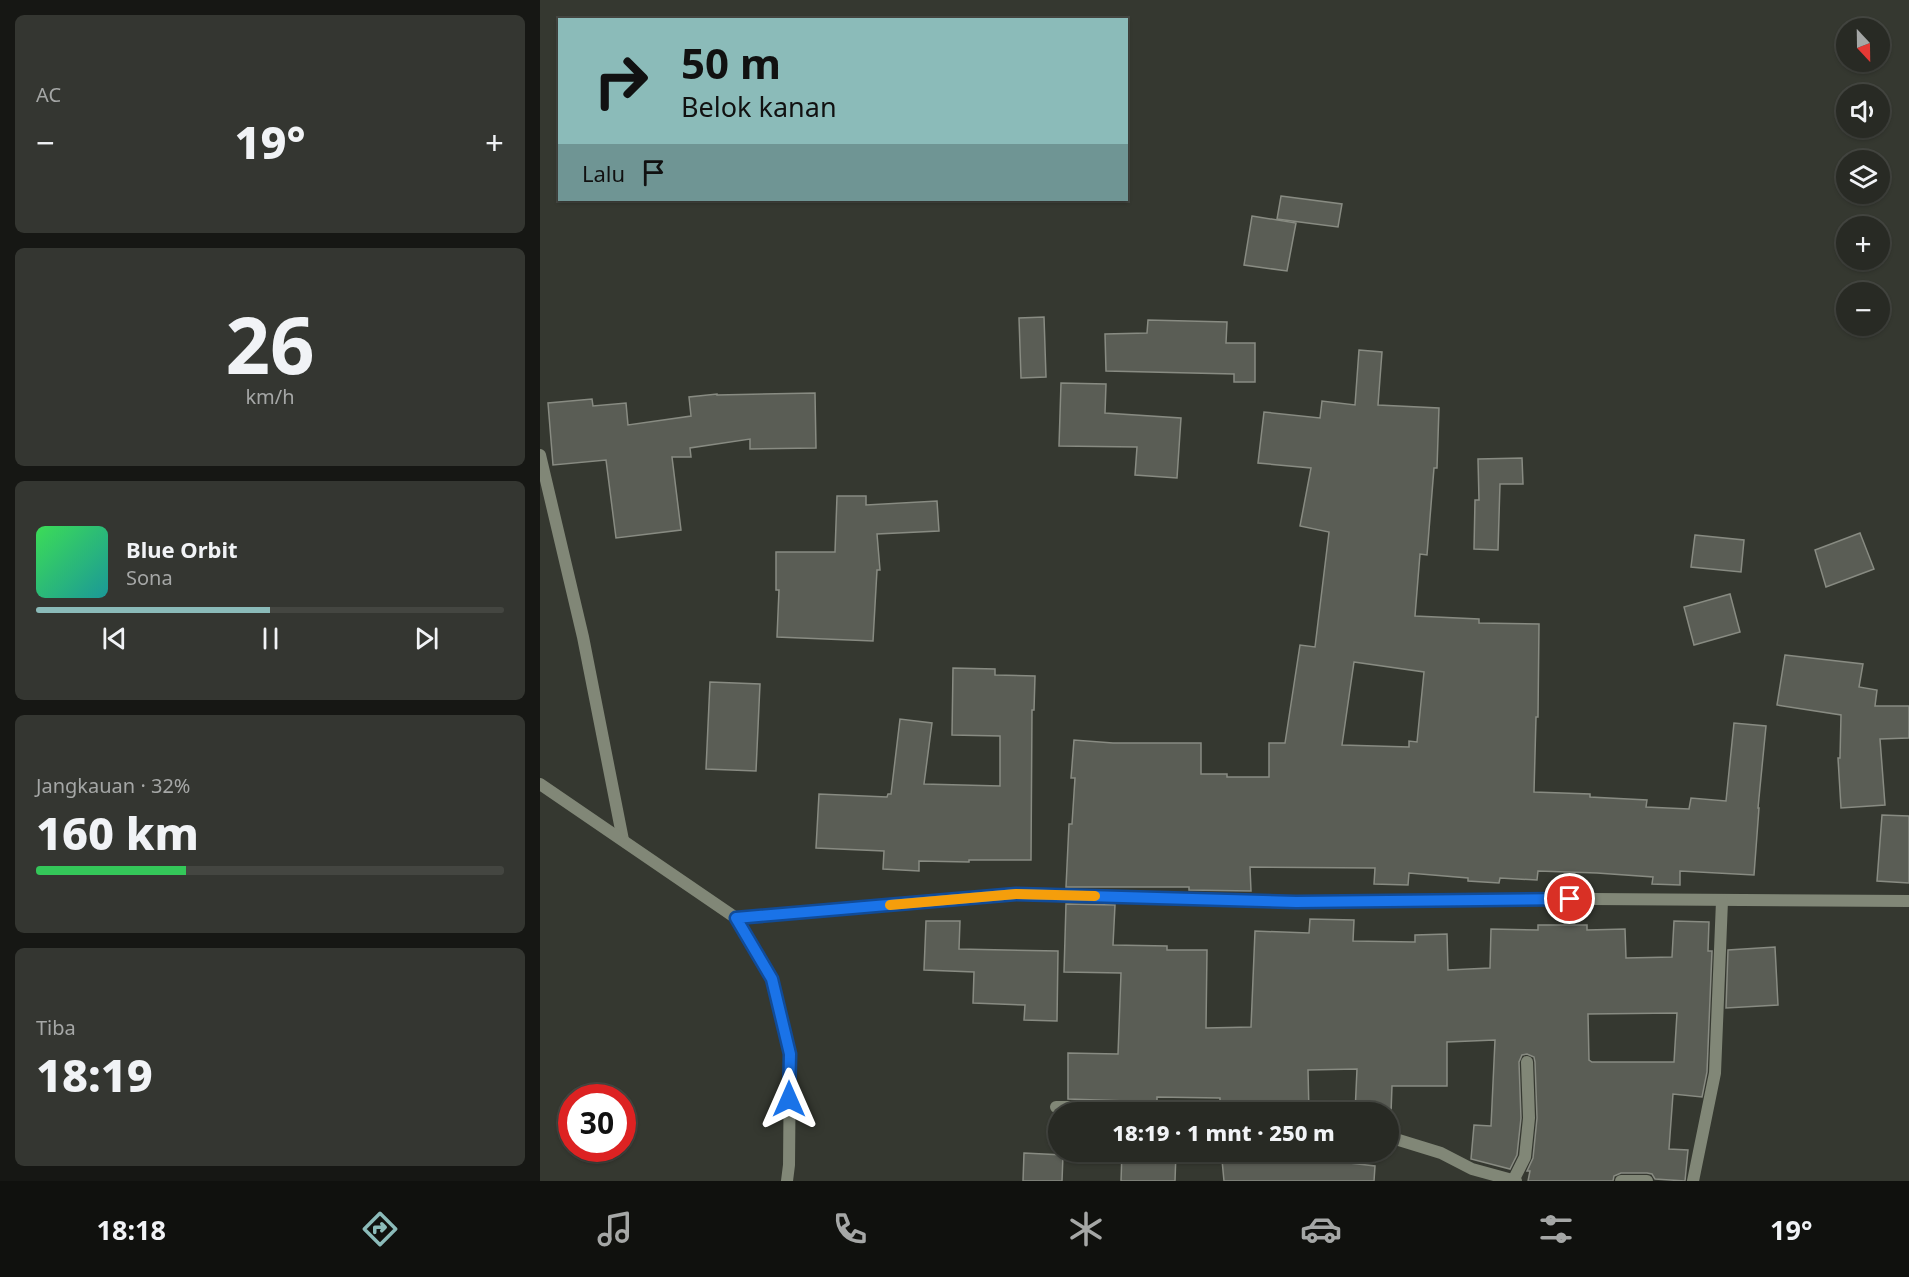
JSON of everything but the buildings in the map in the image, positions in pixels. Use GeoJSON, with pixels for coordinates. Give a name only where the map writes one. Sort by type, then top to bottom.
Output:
{"type":"FeatureCollection","features":[{"type":"Feature","properties":{"kind":"street"},"geometry":{"type":"LineString","coordinates":[[540,455],[584,637],[623,840]]}},
{"type":"Feature","properties":{"kind":"street"},"geometry":{"type":"LineString","coordinates":[[540,784],[736,918],[772,979],[790,1054],[787,1181]]}},
{"type":"Feature","properties":{"kind":"street"},"geometry":{"type":"LineString","coordinates":[[736,918],[1016,894],[1296,902],[1593,899],[1909,902]]}},
{"type":"Feature","properties":{"kind":"street"},"geometry":{"type":"LineString","coordinates":[[1693,1181],[1715,1073],[1722,901]]}},
{"type":"Feature","properties":{"kind":"street"},"geometry":{"type":"LineString","coordinates":[[1399,1140],[1441,1153],[1473,1169],[1515,1180],[1525,1157],[1529,1119],[1527,1062]]}},
{"type":"Feature","properties":{"kind":"street"},"geometry":{"type":"LineString","coordinates":[[1621,1181],[1647,1181]]}},
{"type":"Feature","properties":{"kind":"slow traffic"},"geometry":{"type":"LineString","coordinates":[[890,905],[1016,894],[1095,896]]}},
{"type":"Feature","properties":{"kind":"route"},"geometry":{"type":"LineString","coordinates":[[789,1099],[790,1054],[772,979],[736,918],[1016,894],[1296,902],[1570,899]]}}]}
